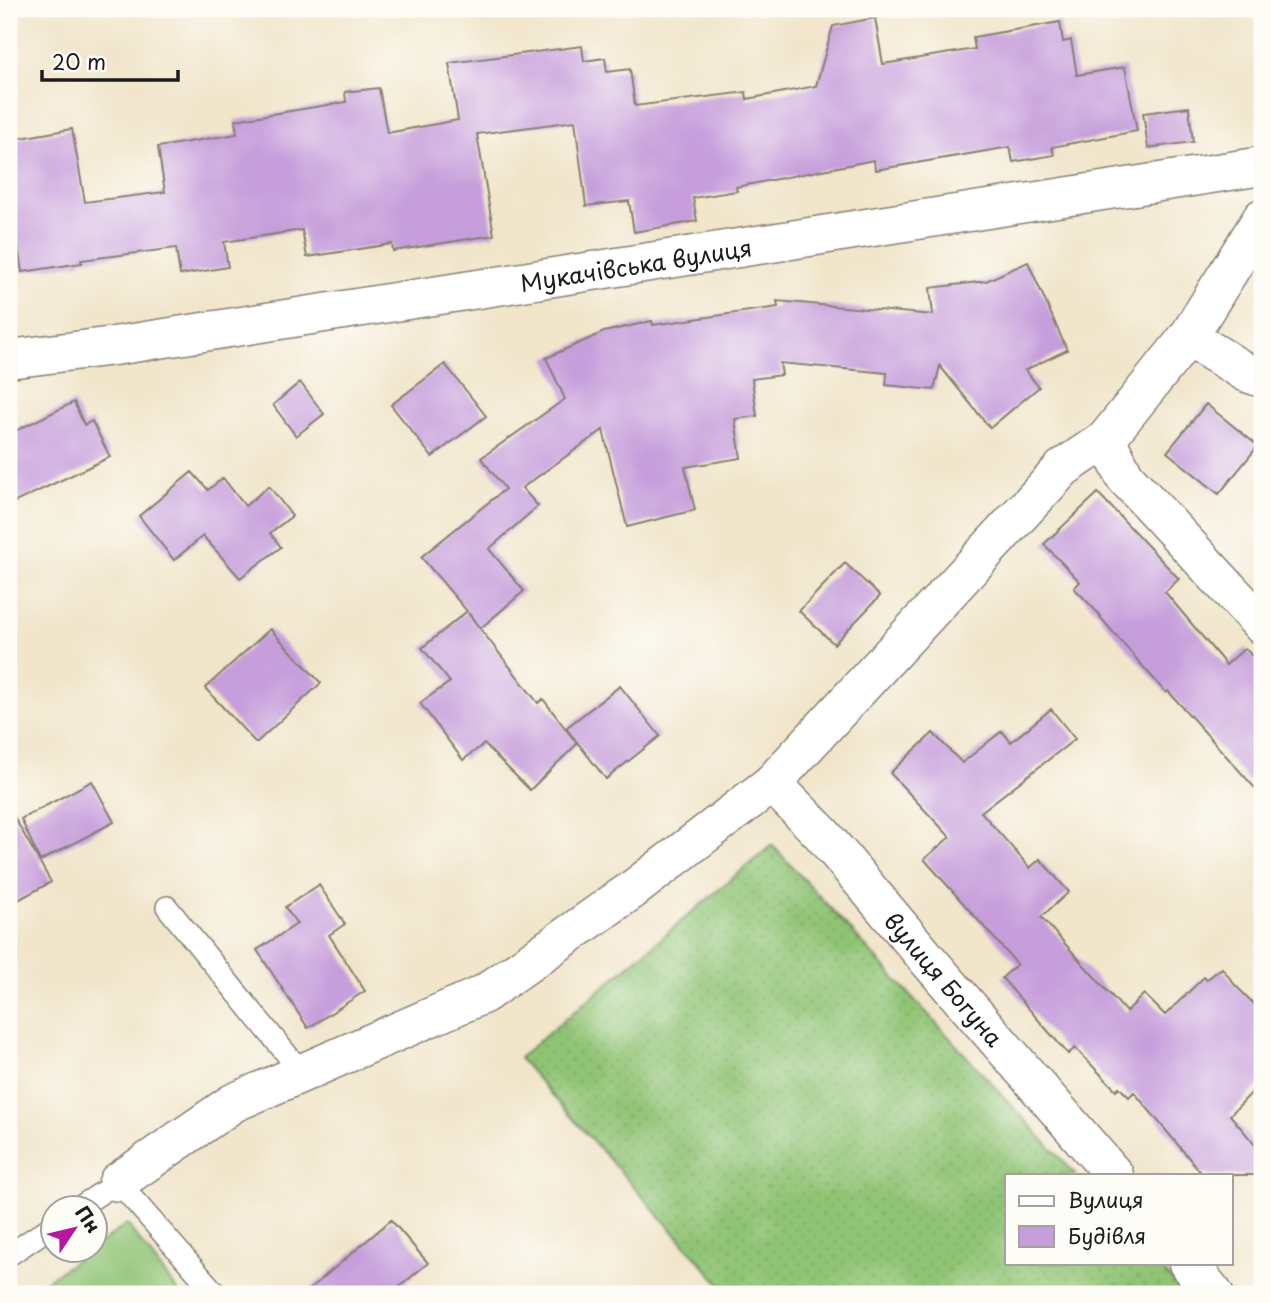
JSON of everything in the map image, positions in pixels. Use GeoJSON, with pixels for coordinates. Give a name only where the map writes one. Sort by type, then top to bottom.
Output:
{"type":"FeatureCollection","features":[{"type":"Feature","properties":{"kind":"street","name":"Мукачівська вулиця"},"geometry":{"type":"LineString","coordinates":[[9,359],[169,337],[1262,166]]}},
{"type":"Feature","properties":{"kind":"street"},"geometry":{"type":"LineString","coordinates":[[118,1182],[233,1103],[484,994],[632,890],[772,783],[1063,468],[1106,439],[1188,337],[1262,218]]}},
{"type":"Feature","properties":{"kind":"street"},"geometry":{"type":"LineString","coordinates":[[1188,337],[1247,373],[1262,378]]}},
{"type":"Feature","properties":{"kind":"street"},"geometry":{"type":"LineString","coordinates":[[1106,439],[1125,477],[1262,625]]}},
{"type":"Feature","properties":{"kind":"street","name":"вулиця Богуна"},"geometry":{"type":"LineString","coordinates":[[772,783],[822,834],[1113,1174]]}},
{"type":"Feature","properties":{"kind":"street"},"geometry":{"type":"LineString","coordinates":[[1189,1264],[1214,1294]]}},
{"type":"Feature","properties":{"kind":"lane"},"geometry":{"type":"LineString","coordinates":[[167,907],[302,1073]]}},
{"type":"Feature","properties":{"kind":"lane"},"geometry":{"type":"LineString","coordinates":[[100,1194],[118,1182],[216,1294]]}},
{"type":"Feature","properties":{"kind":"lane"},"geometry":{"type":"LineString","coordinates":[[9,1255],[38,1235]]}},
{"type":"Feature","properties":{"kind":"green space"},"geometry":{"type":"Polygon","coordinates":[[[772,845],[1075,1174],[1005,1174],[1005,1264],[1157,1264],[1185,1294],[729,1294],[519,1058],[772,845]]]}},
{"type":"Feature","properties":{"kind":"green space"},"geometry":{"type":"Polygon","coordinates":[[[127,1224],[180,1294],[27,1294],[70,1264],[108,1264],[108,1238],[127,1224]]]}},
{"type":"Feature","properties":{"kind":"building"},"geometry":{"type":"Polygon","coordinates":[[[875,18],[883,64],[975,49],[973,37],[1060,22],[1063,42],[1071,40],[1077,75],[1125,67],[1137,131],[1052,147],[1054,155],[1013,162],[1010,147],[875,170],[874,160],[736,187],[737,191],[693,198],[697,221],[634,232],[629,201],[586,206],[575,121],[477,134],[494,235],[393,251],[392,244],[307,257],[302,230],[224,242],[228,267],[180,275],[176,248],[81,260],[82,263],[22,272],[9,190],[9,140],[72,129],[85,202],[165,192],[158,147],[237,134],[235,120],[346,102],[345,92],[379,88],[387,133],[458,120],[449,63],[582,46],[584,61],[605,58],[607,72],[630,69],[635,106],[746,92],[747,99],[816,86],[833,26],[875,18]]]}},
{"type":"Feature","properties":{"kind":"building"},"geometry":{"type":"Polygon","coordinates":[[[1189,107],[1193,142],[1148,148],[1143,113],[1189,107]]]}},
{"type":"Feature","properties":{"kind":"building"},"geometry":{"type":"Polygon","coordinates":[[[1028,262],[1067,350],[1025,370],[1039,387],[990,428],[940,366],[934,390],[886,385],[887,373],[780,363],[782,375],[752,379],[757,416],[735,419],[741,458],[685,467],[695,510],[627,527],[603,430],[522,488],[538,506],[489,549],[524,591],[481,628],[468,613],[538,703],[543,699],[577,744],[530,790],[484,744],[463,760],[420,703],[450,682],[422,648],[467,611],[421,557],[505,489],[481,458],[565,399],[546,358],[604,332],[652,321],[653,325],[778,307],[777,301],[933,315],[930,288],[986,281],[1028,262]]]}},
{"type":"Feature","properties":{"kind":"building"},"geometry":{"type":"Polygon","coordinates":[[[445,364],[486,416],[432,457],[391,405],[445,364]]]}},
{"type":"Feature","properties":{"kind":"building"},"geometry":{"type":"Polygon","coordinates":[[[300,382],[324,414],[296,436],[273,405],[300,382]]]}},
{"type":"Feature","properties":{"kind":"building"},"geometry":{"type":"Polygon","coordinates":[[[74,402],[84,425],[92,421],[110,457],[9,505],[9,434],[74,402]]]}},
{"type":"Feature","properties":{"kind":"building"},"geometry":{"type":"Polygon","coordinates":[[[1206,404],[1258,446],[1219,494],[1167,452],[1206,404]]]}},
{"type":"Feature","properties":{"kind":"building"},"geometry":{"type":"Polygon","coordinates":[[[192,472],[208,490],[223,478],[245,506],[269,486],[292,516],[270,533],[281,547],[240,578],[203,536],[174,560],[139,516],[192,472]]]}},
{"type":"Feature","properties":{"kind":"building"},"geometry":{"type":"Polygon","coordinates":[[[1098,493],[1179,579],[1165,592],[1226,665],[1245,648],[1262,667],[1262,796],[1168,691],[1166,693],[1074,588],[1080,582],[1044,544],[1098,493]]]}},
{"type":"Feature","properties":{"kind":"building"},"geometry":{"type":"Polygon","coordinates":[[[845,563],[880,596],[834,644],[799,611],[845,563]]]}},
{"type":"Feature","properties":{"kind":"building"},"geometry":{"type":"Polygon","coordinates":[[[270,629],[321,683],[256,743],[205,688],[270,629]]]}},
{"type":"Feature","properties":{"kind":"building"},"geometry":{"type":"Polygon","coordinates":[[[620,686],[660,736],[606,779],[566,728],[620,686]]]}},
{"type":"Feature","properties":{"kind":"building"},"geometry":{"type":"Polygon","coordinates":[[[1051,709],[1075,739],[981,812],[1030,868],[1040,859],[1069,892],[1041,917],[1126,1012],[1144,994],[1165,1015],[1204,977],[1206,980],[1222,968],[1262,1012],[1262,1082],[1230,1115],[1262,1153],[1262,1175],[1202,1174],[1134,1092],[1129,1097],[1119,1087],[1116,1090],[1075,1048],[1068,1054],[1002,978],[1017,964],[924,859],[950,837],[890,773],[933,733],[962,763],[1002,731],[1011,742],[1051,709]]]}},
{"type":"Feature","properties":{"kind":"building"},"geometry":{"type":"Polygon","coordinates":[[[92,781],[114,822],[40,861],[21,819],[92,781]]]}},
{"type":"Feature","properties":{"kind":"building"},"geometry":{"type":"Polygon","coordinates":[[[9,808],[51,882],[9,905],[9,808]]]}},
{"type":"Feature","properties":{"kind":"building"},"geometry":{"type":"Polygon","coordinates":[[[319,885],[345,924],[329,935],[365,991],[308,1028],[257,950],[297,924],[285,907],[319,885]]]}},
{"type":"Feature","properties":{"kind":"building"},"geometry":{"type":"Polygon","coordinates":[[[391,1220],[428,1263],[391,1294],[304,1294],[391,1220]]]}}]}
